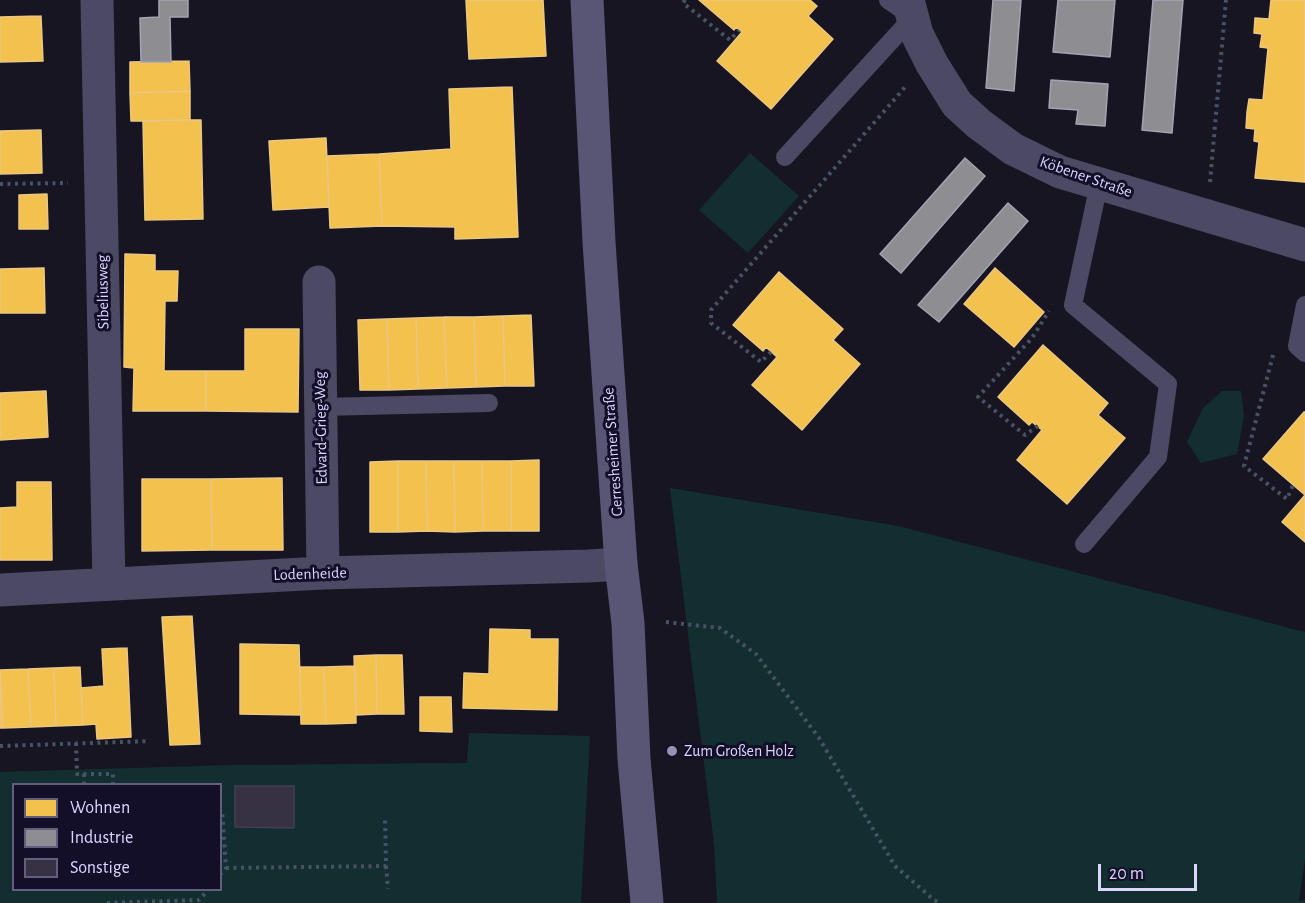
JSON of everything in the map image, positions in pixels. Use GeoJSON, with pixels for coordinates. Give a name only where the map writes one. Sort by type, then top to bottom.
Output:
{"type":"FeatureCollection","features":[{"type":"Feature","properties":{"kind":"street","name":"Sibeliusweg"},"geometry":{"type":"LineString","coordinates":[[97,0],[109,584]]}},
{"type":"Feature","properties":{"kind":"street","name":"Gerresheimer Straße"},"geometry":{"type":"LineString","coordinates":[[587,0],[599,242],[621,564],[628,623],[633,748],[647,903]]}},
{"type":"Feature","properties":{"kind":"street","name":"Köbener Straße"},"geometry":{"type":"LineString","coordinates":[[903,6],[932,64],[957,104],[979,124],[1019,152],[1060,172],[1305,245]]}},
{"type":"Feature","properties":{"kind":"street","name":"Edvard-Grieg-Weg"},"geometry":{"type":"LineString","coordinates":[[319,282],[323,573]]}},
{"type":"Feature","properties":{"kind":"street","name":"Lodenheide"},"geometry":{"type":"LineString","coordinates":[[0,590],[323,573],[621,564]]}},
{"type":"Feature","properties":{"kind":"lane"},"geometry":{"type":"LineString","coordinates":[[785,157],[903,6]]}},
{"type":"Feature","properties":{"kind":"lane"},"geometry":{"type":"LineString","coordinates":[[1084,544],[1158,457],[1168,384],[1073,305],[1099,184]]}},
{"type":"Feature","properties":{"kind":"lane"},"geometry":{"type":"LineString","coordinates":[[1305,305],[1297,346],[1305,353]]}},
{"type":"Feature","properties":{"kind":"lane"},"geometry":{"type":"LineString","coordinates":[[321,407],[489,403]]}},
{"type":"Feature","properties":{"kind":"path"},"geometry":{"type":"LineString","coordinates":[[685,0],[683,3],[730,40],[739,30]]}},
{"type":"Feature","properties":{"kind":"path"},"geometry":{"type":"LineString","coordinates":[[1210,183],[1226,0]]}},
{"type":"Feature","properties":{"kind":"path"},"geometry":{"type":"LineString","coordinates":[[771,352],[761,362],[711,323],[711,310],[904,88],[912,82]]}},
{"type":"Feature","properties":{"kind":"path"},"geometry":{"type":"LineString","coordinates":[[0,184],[100,182]]}},
{"type":"Feature","properties":{"kind":"path"},"geometry":{"type":"LineString","coordinates":[[1038,426],[1025,435],[978,397],[1032,338],[1051,308]]}},
{"type":"Feature","properties":{"kind":"path"},"geometry":{"type":"LineString","coordinates":[[1274,352],[1244,466],[1287,500],[1293,485]]}},
{"type":"Feature","properties":{"kind":"path"},"geometry":{"type":"LineString","coordinates":[[666,622],[720,628],[756,654],[819,738],[895,866],[940,903]]}},
{"type":"Feature","properties":{"kind":"path"},"geometry":{"type":"LineString","coordinates":[[0,746],[150,741]]}},
{"type":"Feature","properties":{"kind":"path"},"geometry":{"type":"LineString","coordinates":[[76,743],[77,774],[113,774],[113,783]]}},
{"type":"Feature","properties":{"kind":"path"},"geometry":{"type":"LineString","coordinates":[[84,774],[84,783]]}},
{"type":"Feature","properties":{"kind":"path"},"geometry":{"type":"LineString","coordinates":[[222,810],[226,868],[222,873]]}},
{"type":"Feature","properties":{"kind":"path"},"geometry":{"type":"LineString","coordinates":[[385,817],[388,889]]}},
{"type":"Feature","properties":{"kind":"path"},"geometry":{"type":"LineString","coordinates":[[226,868],[386,866]]}},
{"type":"Feature","properties":{"kind":"path"},"geometry":{"type":"LineString","coordinates":[[107,903],[199,902]]}},
{"type":"Feature","properties":{"kind":"green space"},"geometry":{"type":"Polygon","coordinates":[[[750,153],[799,196],[748,253],[699,210],[750,153]]]}},
{"type":"Feature","properties":{"kind":"green space"},"geometry":{"type":"Polygon","coordinates":[[[1222,391],[1241,391],[1244,416],[1237,454],[1201,463],[1187,442],[1203,408],[1222,391]]]}},
{"type":"Feature","properties":{"kind":"green space"},"geometry":{"type":"Polygon","coordinates":[[[670,488],[898,526],[1305,632],[1305,860],[1299,901],[1305,900],[1305,903],[717,903],[714,844],[670,488]]]}},
{"type":"Feature","properties":{"kind":"green space"},"geometry":{"type":"Polygon","coordinates":[[[469,733],[590,736],[581,903],[0,903],[0,772],[233,765],[467,763],[469,733]]]}},
{"type":"Feature","properties":{"kind":"building: Wohnen"},"geometry":{"type":"Polygon","coordinates":[[[466,0],[543,0],[546,56],[469,59],[466,0]]]}},
{"type":"Feature","properties":{"kind":"building: Wohnen"},"geometry":{"type":"Polygon","coordinates":[[[699,0],[810,0],[817,6],[808,16],[833,39],[771,109],[717,61],[742,32],[736,27],[734,30],[699,0]]]}},
{"type":"Feature","properties":{"kind":"building: Wohnen"},"geometry":{"type":"Polygon","coordinates":[[[1271,0],[1305,0],[1305,182],[1255,178],[1259,142],[1254,141],[1255,129],[1246,128],[1247,112],[1249,99],[1263,100],[1268,48],[1260,47],[1262,34],[1254,33],[1255,18],[1269,19],[1271,0]]]}},
{"type":"Feature","properties":{"kind":"building: Wohnen"},"geometry":{"type":"Polygon","coordinates":[[[41,16],[43,61],[0,62],[0,17],[41,16]]]}},
{"type":"Feature","properties":{"kind":"building: Wohnen"},"geometry":{"type":"Polygon","coordinates":[[[189,61],[190,91],[130,93],[130,62],[189,61]]]}},
{"type":"Feature","properties":{"kind":"building: Wohnen"},"geometry":{"type":"Polygon","coordinates":[[[512,87],[518,237],[455,239],[455,227],[382,226],[379,154],[451,149],[449,89],[512,87]]]}},
{"type":"Feature","properties":{"kind":"building: Wohnen"},"geometry":{"type":"Polygon","coordinates":[[[190,91],[190,120],[131,121],[130,93],[190,91]]]}},
{"type":"Feature","properties":{"kind":"building: Wohnen"},"geometry":{"type":"Polygon","coordinates":[[[201,120],[203,219],[145,220],[143,121],[201,120]]]}},
{"type":"Feature","properties":{"kind":"building: Wohnen"},"geometry":{"type":"Polygon","coordinates":[[[41,130],[42,173],[0,174],[0,131],[41,130]]]}},
{"type":"Feature","properties":{"kind":"building: Wohnen"},"geometry":{"type":"Polygon","coordinates":[[[326,138],[329,207],[273,210],[269,141],[326,138]]]}},
{"type":"Feature","properties":{"kind":"building: Wohnen"},"geometry":{"type":"Polygon","coordinates":[[[379,154],[382,226],[330,228],[327,156],[379,154]]]}},
{"type":"Feature","properties":{"kind":"building: Wohnen"},"geometry":{"type":"Polygon","coordinates":[[[47,194],[48,229],[19,229],[19,195],[47,194]]]}},
{"type":"Feature","properties":{"kind":"building: Wohnen"},"geometry":{"type":"Polygon","coordinates":[[[125,254],[155,255],[155,271],[178,271],[177,301],[165,301],[164,371],[206,371],[206,411],[133,411],[134,368],[124,367],[125,254]]]}},
{"type":"Feature","properties":{"kind":"building: Wohnen"},"geometry":{"type":"Polygon","coordinates":[[[44,268],[45,313],[0,313],[0,269],[44,268]]]}},
{"type":"Feature","properties":{"kind":"building: Wohnen"},"geometry":{"type":"Polygon","coordinates":[[[995,268],[1044,312],[1014,347],[964,304],[995,268]]]}},
{"type":"Feature","properties":{"kind":"building: Wohnen"},"geometry":{"type":"Polygon","coordinates":[[[779,272],[843,329],[833,340],[860,364],[802,430],[752,385],[777,357],[766,347],[763,351],[733,325],[779,272]]]}},
{"type":"Feature","properties":{"kind":"building: Wohnen"},"geometry":{"type":"Polygon","coordinates":[[[531,315],[534,386],[505,386],[503,316],[531,315]]]}},
{"type":"Feature","properties":{"kind":"building: Wohnen"},"geometry":{"type":"Polygon","coordinates":[[[503,316],[505,386],[476,387],[474,317],[503,316]]]}},
{"type":"Feature","properties":{"kind":"building: Wohnen"},"geometry":{"type":"Polygon","coordinates":[[[444,317],[447,388],[418,389],[416,318],[444,317]]]}},
{"type":"Feature","properties":{"kind":"building: Wohnen"},"geometry":{"type":"Polygon","coordinates":[[[444,317],[474,317],[476,387],[447,388],[444,317]]]}},
{"type":"Feature","properties":{"kind":"building: Wohnen"},"geometry":{"type":"Polygon","coordinates":[[[416,318],[418,389],[389,390],[387,319],[416,318]]]}},
{"type":"Feature","properties":{"kind":"building: Wohnen"},"geometry":{"type":"Polygon","coordinates":[[[387,319],[389,390],[360,390],[358,320],[387,319]]]}},
{"type":"Feature","properties":{"kind":"building: Wohnen"},"geometry":{"type":"Polygon","coordinates":[[[245,329],[299,329],[298,412],[206,411],[206,371],[245,371],[245,329]]]}},
{"type":"Feature","properties":{"kind":"building: Wohnen"},"geometry":{"type":"Polygon","coordinates":[[[1043,345],[1108,403],[1098,415],[1125,438],[1067,504],[1017,460],[1042,430],[1032,422],[1029,425],[998,397],[1043,345]]]}},
{"type":"Feature","properties":{"kind":"building: Wohnen"},"geometry":{"type":"Polygon","coordinates":[[[46,391],[48,437],[0,440],[0,393],[46,391]]]}},
{"type":"Feature","properties":{"kind":"building: Wohnen"},"geometry":{"type":"Polygon","coordinates":[[[1305,412],[1305,495],[1263,459],[1305,412]]]}},
{"type":"Feature","properties":{"kind":"building: Wohnen"},"geometry":{"type":"Polygon","coordinates":[[[539,460],[539,531],[511,531],[511,461],[539,460]]]}},
{"type":"Feature","properties":{"kind":"building: Wohnen"},"geometry":{"type":"Polygon","coordinates":[[[398,461],[426,461],[427,531],[398,532],[398,461]]]}},
{"type":"Feature","properties":{"kind":"building: Wohnen"},"geometry":{"type":"Polygon","coordinates":[[[398,461],[398,532],[370,532],[370,462],[398,461]]]}},
{"type":"Feature","properties":{"kind":"building: Wohnen"},"geometry":{"type":"Polygon","coordinates":[[[426,461],[454,461],[455,532],[427,531],[426,461]]]}},
{"type":"Feature","properties":{"kind":"building: Wohnen"},"geometry":{"type":"Polygon","coordinates":[[[454,461],[482,461],[483,531],[455,532],[454,461]]]}},
{"type":"Feature","properties":{"kind":"building: Wohnen"},"geometry":{"type":"Polygon","coordinates":[[[482,461],[511,461],[511,531],[483,531],[482,461]]]}},
{"type":"Feature","properties":{"kind":"building: Wohnen"},"geometry":{"type":"Polygon","coordinates":[[[282,478],[283,550],[212,550],[211,479],[282,478]]]}},
{"type":"Feature","properties":{"kind":"building: Wohnen"},"geometry":{"type":"Polygon","coordinates":[[[142,479],[211,479],[212,550],[142,551],[142,479]]]}},
{"type":"Feature","properties":{"kind":"building: Wohnen"},"geometry":{"type":"Polygon","coordinates":[[[17,482],[51,482],[52,560],[0,560],[0,508],[17,507],[17,482]]]}},
{"type":"Feature","properties":{"kind":"building: Wohnen"},"geometry":{"type":"Polygon","coordinates":[[[1305,495],[1305,542],[1282,522],[1305,495]]]}},
{"type":"Feature","properties":{"kind":"building: Wohnen"},"geometry":{"type":"Polygon","coordinates":[[[192,616],[200,744],[170,745],[162,617],[192,616]]]}},
{"type":"Feature","properties":{"kind":"building: Wohnen"},"geometry":{"type":"Polygon","coordinates":[[[490,629],[530,630],[530,639],[558,639],[557,710],[463,708],[464,673],[489,674],[490,629]]]}},
{"type":"Feature","properties":{"kind":"building: Wohnen"},"geometry":{"type":"Polygon","coordinates":[[[240,644],[299,645],[301,715],[240,714],[240,644]]]}},
{"type":"Feature","properties":{"kind":"building: Wohnen"},"geometry":{"type":"Polygon","coordinates":[[[127,648],[131,737],[97,739],[96,724],[83,725],[81,688],[104,686],[102,649],[127,648]]]}},
{"type":"Feature","properties":{"kind":"building: Wohnen"},"geometry":{"type":"Polygon","coordinates":[[[376,655],[402,655],[404,714],[377,714],[376,655]]]}},
{"type":"Feature","properties":{"kind":"building: Wohnen"},"geometry":{"type":"Polygon","coordinates":[[[376,655],[377,714],[356,715],[354,656],[376,655]]]}},
{"type":"Feature","properties":{"kind":"building: Wohnen"},"geometry":{"type":"Polygon","coordinates":[[[355,666],[356,723],[326,724],[324,667],[355,666]]]}},
{"type":"Feature","properties":{"kind":"building: Wohnen"},"geometry":{"type":"Polygon","coordinates":[[[80,667],[83,725],[56,726],[54,668],[80,667]]]}},
{"type":"Feature","properties":{"kind":"building: Wohnen"},"geometry":{"type":"Polygon","coordinates":[[[300,667],[324,667],[326,724],[301,724],[300,667]]]}},
{"type":"Feature","properties":{"kind":"building: Wohnen"},"geometry":{"type":"Polygon","coordinates":[[[54,668],[56,726],[31,727],[28,669],[54,668]]]}},
{"type":"Feature","properties":{"kind":"building: Wohnen"},"geometry":{"type":"Polygon","coordinates":[[[28,669],[31,727],[3,728],[0,670],[28,669]]]}},
{"type":"Feature","properties":{"kind":"building: Wohnen"},"geometry":{"type":"Polygon","coordinates":[[[0,670],[3,728],[0,728],[0,670]]]}},
{"type":"Feature","properties":{"kind":"building: Wohnen"},"geometry":{"type":"Polygon","coordinates":[[[420,697],[451,697],[452,732],[420,731],[420,697]]]}},
{"type":"Feature","properties":{"kind":"building: Industrie"},"geometry":{"type":"Polygon","coordinates":[[[159,0],[188,0],[188,17],[170,17],[171,62],[141,62],[140,18],[159,17],[159,0]]]}},
{"type":"Feature","properties":{"kind":"building: Industrie"},"geometry":{"type":"Polygon","coordinates":[[[993,0],[1021,0],[1014,91],[986,88],[993,0]]]}},
{"type":"Feature","properties":{"kind":"building: Industrie"},"geometry":{"type":"Polygon","coordinates":[[[1058,0],[1115,0],[1110,57],[1053,52],[1058,0]]]}},
{"type":"Feature","properties":{"kind":"building: Industrie"},"geometry":{"type":"Polygon","coordinates":[[[1153,0],[1183,0],[1172,133],[1142,130],[1153,0]]]}},
{"type":"Feature","properties":{"kind":"building: Industrie"},"geometry":{"type":"Polygon","coordinates":[[[1051,80],[1108,84],[1105,126],[1076,124],[1078,110],[1049,108],[1051,80]]]}},
{"type":"Feature","properties":{"kind":"building: Industrie"},"geometry":{"type":"Polygon","coordinates":[[[965,158],[985,176],[901,273],[880,254],[965,158]]]}},
{"type":"Feature","properties":{"kind":"building: Industrie"},"geometry":{"type":"Polygon","coordinates":[[[1008,203],[1028,221],[939,322],[918,305],[1008,203]]]}},
{"type":"Feature","properties":{"kind":"building: Sonstige"},"geometry":{"type":"Polygon","coordinates":[[[235,786],[294,786],[294,828],[235,827],[235,786]]]}},
{"type":"Feature","properties":{"kind":"place","name":"Zum Großen Holz"},"geometry":{"type":"Point","coordinates":[672,751]}}]}
